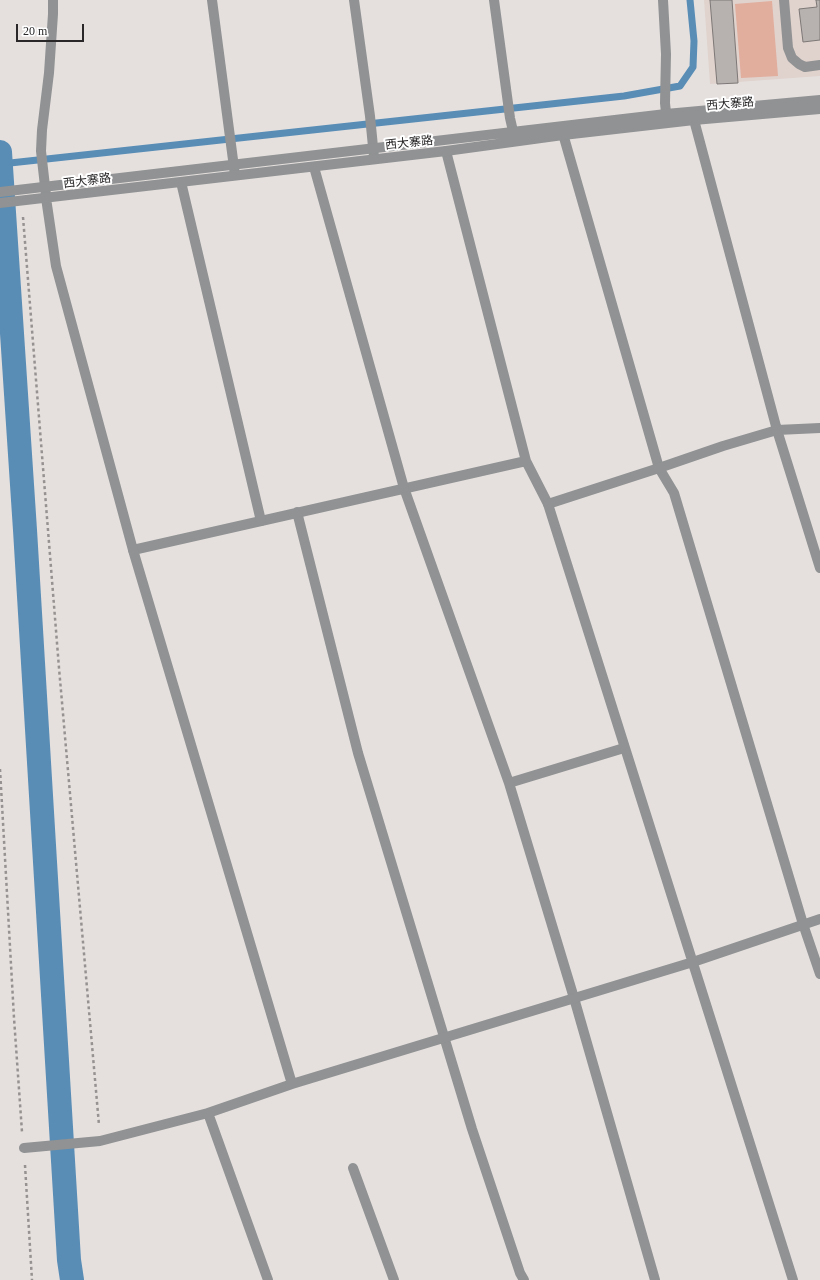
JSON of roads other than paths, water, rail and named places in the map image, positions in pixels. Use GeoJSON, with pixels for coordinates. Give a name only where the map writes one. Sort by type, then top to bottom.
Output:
{"type":"FeatureCollection","features":[{"type":"Feature","properties":{"kind":"street"},"geometry":{"type":"LineString","coordinates":[[53,0],[50,66],[42,130],[41,151],[44,187],[56,266],[133,550],[292,1084]]}},
{"type":"Feature","properties":{"kind":"street"},"geometry":{"type":"LineString","coordinates":[[212,0],[235,175]]}},
{"type":"Feature","properties":{"kind":"street"},"geometry":{"type":"LineString","coordinates":[[354,0],[370,116],[374,159]]}},
{"type":"Feature","properties":{"kind":"street"},"geometry":{"type":"LineString","coordinates":[[494,0],[510,118],[514,137]]}},
{"type":"Feature","properties":{"kind":"street"},"geometry":{"type":"LineString","coordinates":[[663,0],[666,54],[665,103],[667,118]]}},
{"type":"Feature","properties":{"kind":"street"},"geometry":{"type":"LineString","coordinates":[[784,0],[788,48],[792,58],[799,64],[806,67],[820,66]]}},
{"type":"Feature","properties":{"kind":"street","name":"西大寨路"},"geometry":{"type":"LineString","coordinates":[[694,116],[820,100]]}},
{"type":"Feature","properties":{"kind":"street","name":"西大寨路"},"geometry":{"type":"LineString","coordinates":[[0,192],[373,148],[514,137],[667,118],[820,109]]}},
{"type":"Feature","properties":{"kind":"street"},"geometry":{"type":"LineString","coordinates":[[694,116],[777,430],[820,568]]}},
{"type":"Feature","properties":{"kind":"street"},"geometry":{"type":"LineString","coordinates":[[562,131],[660,468],[674,493],[803,924],[820,974]]}},
{"type":"Feature","properties":{"kind":"street","name":"西大寨路"},"geometry":{"type":"LineString","coordinates":[[0,203],[374,159],[446,152],[514,137]]}},
{"type":"Feature","properties":{"kind":"street"},"geometry":{"type":"LineString","coordinates":[[446,152],[526,461],[548,504],[793,1280]]}},
{"type":"Feature","properties":{"kind":"street"},"geometry":{"type":"LineString","coordinates":[[314,167],[404,488],[509,783],[574,998],[655,1280]]}},
{"type":"Feature","properties":{"kind":"street"},"geometry":{"type":"LineString","coordinates":[[181,182],[261,521]]}},
{"type":"Feature","properties":{"kind":"street"},"geometry":{"type":"LineString","coordinates":[[548,504],[723,446],[777,430],[820,428]]}},
{"type":"Feature","properties":{"kind":"street"},"geometry":{"type":"LineString","coordinates":[[133,550],[526,461]]}},
{"type":"Feature","properties":{"kind":"street"},"geometry":{"type":"LineString","coordinates":[[297,512],[358,753],[472,1129],[520,1273],[524,1280]]}},
{"type":"Feature","properties":{"kind":"street"},"geometry":{"type":"LineString","coordinates":[[509,783],[624,748]]}},
{"type":"Feature","properties":{"kind":"street"},"geometry":{"type":"LineString","coordinates":[[24,1148],[90,1143],[208,1113],[292,1084],[692,962],[820,919]]}},
{"type":"Feature","properties":{"kind":"street"},"geometry":{"type":"LineString","coordinates":[[208,1113],[268,1280]]}},
{"type":"Feature","properties":{"kind":"street"},"geometry":{"type":"LineString","coordinates":[[353,1168],[394,1280]]}},
{"type":"Feature","properties":{"kind":"waterway"},"geometry":{"type":"LineString","coordinates":[[1,164],[624,96],[680,86],[693,67],[694,41],[690,0]]}},
{"type":"Feature","properties":{"kind":"waterway"},"geometry":{"type":"LineString","coordinates":[[0,152],[25,530],[69,1260],[72,1280]]}}]}
